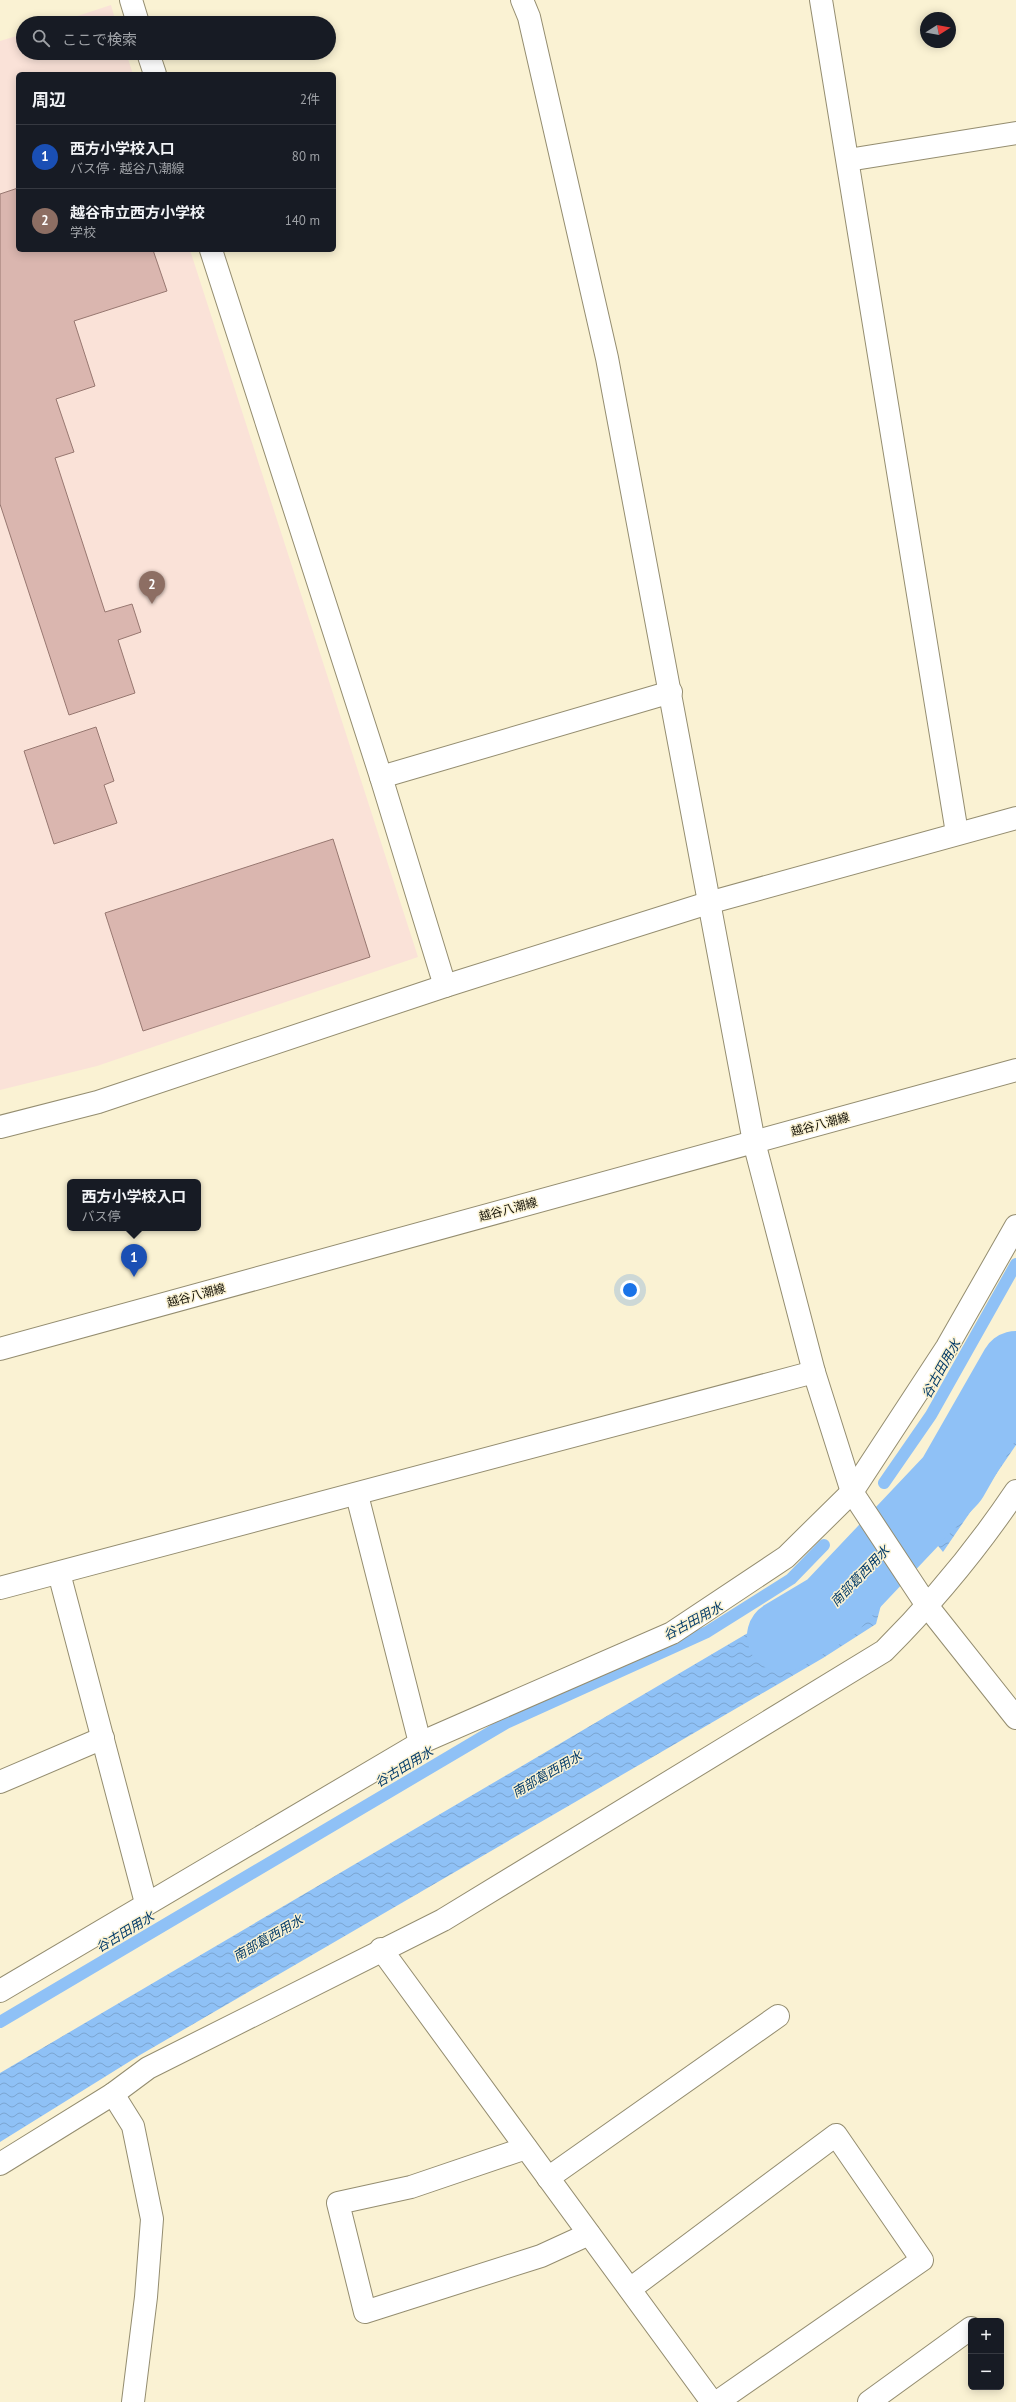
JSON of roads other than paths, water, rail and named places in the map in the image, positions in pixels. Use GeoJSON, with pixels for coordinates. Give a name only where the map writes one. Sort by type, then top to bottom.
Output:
{"type":"FeatureCollection","features":[{"type":"Feature","properties":{"kind":"street"},"geometry":{"type":"LineString","coordinates":[[131,0],[136,16]]}},
{"type":"Feature","properties":{"kind":"street"},"geometry":{"type":"LineString","coordinates":[[522,0],[529,18],[607,358],[671,692],[708,903],[754,1142],[814,1372],[852,1492],[928,1607],[1016,1718]]}},
{"type":"Feature","properties":{"kind":"street"},"geometry":{"type":"LineString","coordinates":[[821,0],[957,833]]}},
{"type":"Feature","properties":{"kind":"street"},"geometry":{"type":"LineString","coordinates":[[150,60],[154,72]]}},
{"type":"Feature","properties":{"kind":"street"},"geometry":{"type":"LineString","coordinates":[[848,160],[1016,133]]}},
{"type":"Feature","properties":{"kind":"street"},"geometry":{"type":"LineString","coordinates":[[212,252],[381,777],[445,986]]}},
{"type":"Feature","properties":{"kind":"street"},"geometry":{"type":"LineString","coordinates":[[381,777],[671,692]]}},
{"type":"Feature","properties":{"kind":"street"},"geometry":{"type":"LineString","coordinates":[[0,1127],[98,1102],[445,986],[708,903],[957,833],[1016,818]]}},
{"type":"Feature","properties":{"kind":"street","name":"越谷八潮線"},"geometry":{"type":"LineString","coordinates":[[0,1349],[1016,1070]]}},
{"type":"Feature","properties":{"kind":"street"},"geometry":{"type":"LineString","coordinates":[[0,1991],[146,1903],[420,1743],[672,1633],[786,1557],[852,1492],[947,1348],[1016,1226]]}},
{"type":"Feature","properties":{"kind":"street"},"geometry":{"type":"LineString","coordinates":[[0,1588],[358,1495],[814,1372]]}},
{"type":"Feature","properties":{"kind":"street"},"geometry":{"type":"LineString","coordinates":[[0,2164],[113,2094],[148,2068],[381,1949],[443,1920],[884,1651],[928,1607],[988,1532],[1016,1491]]}},
{"type":"Feature","properties":{"kind":"street"},"geometry":{"type":"LineString","coordinates":[[358,1495],[420,1743]]}},
{"type":"Feature","properties":{"kind":"street"},"geometry":{"type":"LineString","coordinates":[[59,1573],[146,1903]]}},
{"type":"Feature","properties":{"kind":"street"},"geometry":{"type":"LineString","coordinates":[[0,1782],[103,1738]]}},
{"type":"Feature","properties":{"kind":"street"},"geometry":{"type":"LineString","coordinates":[[381,1949],[712,2402]]}},
{"type":"Feature","properties":{"kind":"street"},"geometry":{"type":"LineString","coordinates":[[548,2178],[778,2016]]}},
{"type":"Feature","properties":{"kind":"street"},"geometry":{"type":"LineString","coordinates":[[113,2094],[133,2126],[152,2219],[146,2297],[133,2402]]}},
{"type":"Feature","properties":{"kind":"street"},"geometry":{"type":"LineString","coordinates":[[630,2289],[836,2135],[922,2260],[717,2402]]}},
{"type":"Feature","properties":{"kind":"street"},"geometry":{"type":"LineString","coordinates":[[526,2148],[411,2187],[338,2203],[366,2312],[541,2256],[590,2234]]}},
{"type":"Feature","properties":{"kind":"street"},"geometry":{"type":"LineString","coordinates":[[869,2402],[968,2330]]}},
{"type":"Feature","properties":{"kind":"water"},"geometry":{"type":"Polygon","coordinates":[[[1016,1339],[1016,1445],[943,1552],[904,1503],[927,1477],[1016,1339]]]}},
{"type":"Feature","properties":{"kind":"water"},"geometry":{"type":"Polygon","coordinates":[[[847,1553],[881,1605],[876,1624],[823,1658],[140,2055],[0,2142],[0,2073],[799,1603],[847,1553]]]}},
{"type":"Feature","properties":{"kind":"waterway","name":"谷古田用水"},"geometry":{"type":"LineString","coordinates":[[884,1483],[931,1415],[1016,1264]]}},
{"type":"Feature","properties":{"kind":"waterway","name":"南部葛西用水"},"geometry":{"type":"LineString","coordinates":[[783,1636],[830,1608],[952,1479],[1016,1367]]}},
{"type":"Feature","properties":{"kind":"waterway","name":"谷古田用水"},"geometry":{"type":"LineString","coordinates":[[0,2022],[506,1723],[707,1632],[791,1579],[824,1545]]}},
{"type":"Feature","properties":{"kind":"place","name":"越谷市立西方小学校"},"geometry":{"type":"Point","coordinates":[152,604]}},
{"type":"Feature","properties":{"kind":"place","name":"西方小学校入口"},"geometry":{"type":"Point","coordinates":[134,1277]}}]}
